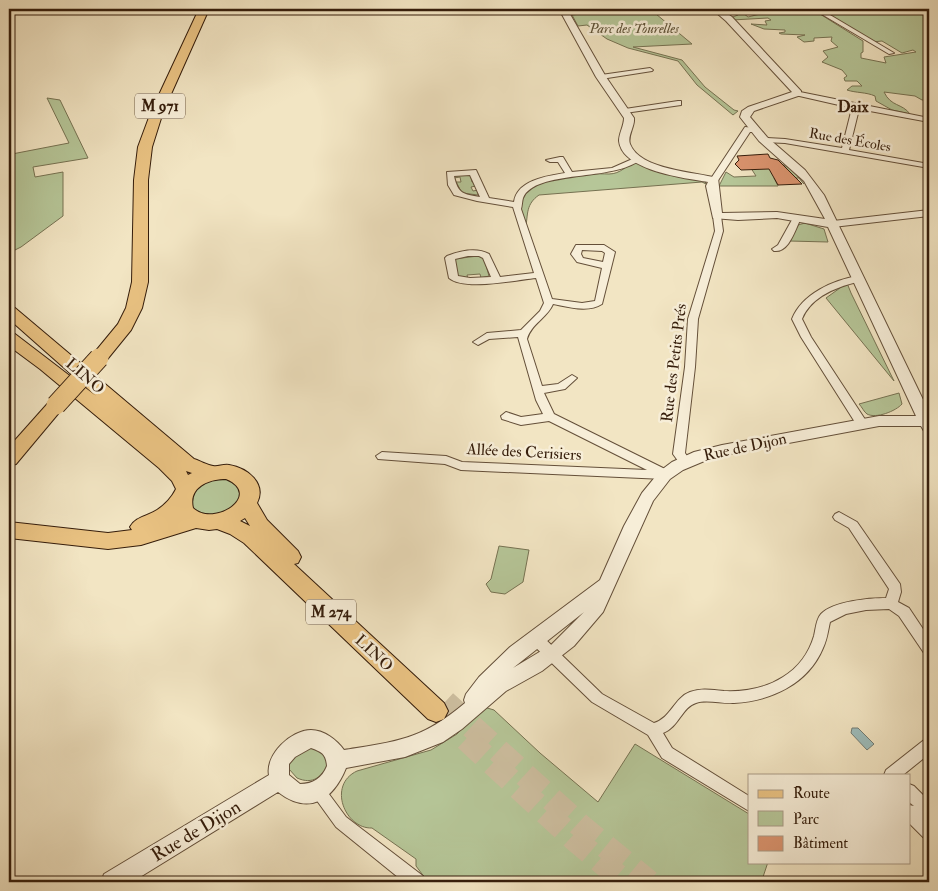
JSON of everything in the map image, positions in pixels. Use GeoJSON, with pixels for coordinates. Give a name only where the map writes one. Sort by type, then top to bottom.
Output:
{"type":"FeatureCollection","features":[{"type":"Feature","properties":{"kind":"main road","name":"M 971"},"geometry":{"type":"LineString","coordinates":[[9,459],[125,326],[134,308],[140,282],[141,180],[145,147],[157,112],[204,9]]}},
{"type":"Feature","properties":{"kind":"main road","name":"LINO"},"geometry":{"type":"LineString","coordinates":[[9,311],[187,464],[211,473],[228,472],[242,478],[250,488],[251,496],[247,504],[260,525],[273,540],[441,706],[251,537],[237,528],[219,522],[208,523],[189,516],[184,510],[184,494],[179,476],[166,463],[46,365],[9,338]]}},
{"type":"Feature","properties":{"kind":"main road"},"geometry":{"type":"LineString","coordinates":[[9,520],[92,530],[120,531],[136,529],[154,522],[170,511],[195,480],[211,473]]}},
{"type":"Feature","properties":{"kind":"main road"},"geometry":{"type":"LineString","coordinates":[[219,522],[236,515],[247,504]]}},
{"type":"Feature","properties":{"kind":"main road"},"geometry":{"type":"LineString","coordinates":[[9,530],[108,541],[141,537],[197,520]]}},
{"type":"Feature","properties":{"kind":"street"},"geometry":{"type":"LineString","coordinates":[[563,9],[601,77],[630,122],[624,143],[628,151],[636,159],[669,172],[714,180],[748,129],[755,130]]}},
{"type":"Feature","properties":{"kind":"street"},"geometry":{"type":"LineString","coordinates":[[716,9],[729,19],[798,93]]}},
{"type":"Feature","properties":{"kind":"street"},"geometry":{"type":"LineString","coordinates":[[816,9],[891,52]]}},
{"type":"Feature","properties":{"kind":"street"},"geometry":{"type":"LineString","coordinates":[[601,77],[650,70]]}},
{"type":"Feature","properties":{"kind":"street"},"geometry":{"type":"LineString","coordinates":[[755,130],[745,117],[747,111],[798,93],[929,120]]}},
{"type":"Feature","properties":{"kind":"street"},"geometry":{"type":"LineString","coordinates":[[625,112],[678,103]]}},
{"type":"Feature","properties":{"kind":"street"},"geometry":{"type":"LineString","coordinates":[[845,151],[856,106]]}},
{"type":"Feature","properties":{"kind":"street","name":"Rue de Dijon"},"geometry":{"type":"LineString","coordinates":[[755,130],[807,179],[831,218],[832,224],[928,424]]}},
{"type":"Feature","properties":{"kind":"street","name":"Rue des Écoles"},"geometry":{"type":"LineString","coordinates":[[767,140],[785,141],[929,166]]}},
{"type":"Feature","properties":{"kind":"street"},"geometry":{"type":"LineString","coordinates":[[550,160],[560,159],[570,175]]}},
{"type":"Feature","properties":{"kind":"street"},"geometry":{"type":"LineString","coordinates":[[636,159],[617,168],[548,178],[532,185],[521,193],[517,205],[549,301],[546,310],[523,334],[522,339],[538,390],[546,412],[550,417],[665,474]]}},
{"type":"Feature","properties":{"kind":"street","name":"Rue des Petits Prés"},"geometry":{"type":"LineString","coordinates":[[685,462],[679,454],[690,367],[693,319],[719,231],[712,186],[714,180]]}},
{"type":"Feature","properties":{"kind":"street"},"geometry":{"type":"LineString","coordinates":[[485,199],[517,205]]}},
{"type":"Feature","properties":{"kind":"street"},"geometry":{"type":"LineString","coordinates":[[717,216],[773,215],[832,224],[929,213]]}},
{"type":"Feature","properties":{"kind":"street"},"geometry":{"type":"LineString","coordinates":[[777,249],[782,247],[797,218]]}},
{"type":"Feature","properties":{"kind":"street"},"geometry":{"type":"LineString","coordinates":[[496,279],[487,257],[484,255],[450,258],[454,278],[462,282],[496,279],[540,274]]}},
{"type":"Feature","properties":{"kind":"street"},"geometry":{"type":"LineString","coordinates":[[549,301],[587,306],[595,305],[598,302],[607,266]]}},
{"type":"Feature","properties":{"kind":"street"},"geometry":{"type":"LineString","coordinates":[[858,279],[841,282],[816,297],[801,309],[798,319],[806,337],[862,424]]}},
{"type":"Feature","properties":{"kind":"street"},"geometry":{"type":"LineString","coordinates":[[478,342],[487,336],[523,334]]}},
{"type":"Feature","properties":{"kind":"street"},"geometry":{"type":"LineString","coordinates":[[538,390],[561,387],[572,378]]}},
{"type":"Feature","properties":{"kind":"street"},"geometry":{"type":"LineString","coordinates":[[506,416],[521,421],[550,417]]}},
{"type":"Feature","properties":{"kind":"street","name":"Rue de Dijon"},"geometry":{"type":"LineString","coordinates":[[337,760],[413,746],[439,735],[501,684],[552,654],[584,623],[600,601],[606,584],[651,492],[665,474],[685,462],[722,450],[886,420],[928,424]]}},
{"type":"Feature","properties":{"kind":"street","name":"Allée des Cerisiers"},"geometry":{"type":"LineString","coordinates":[[382,456],[446,460],[461,466],[665,474]]}},
{"type":"Feature","properties":{"kind":"street"},"geometry":{"type":"LineString","coordinates":[[839,517],[853,525],[892,582],[895,592],[891,604]]}},
{"type":"Feature","properties":{"kind":"street","name":"Rue de Dijon"},"geometry":{"type":"LineString","coordinates":[[465,713],[493,673],[606,584]]}},
{"type":"Feature","properties":{"kind":"street"},"geometry":{"type":"LineString","coordinates":[[653,730],[665,726],[682,704],[690,698],[700,695],[727,697],[748,695],[784,684],[800,672],[814,654],[824,622],[834,612],[878,603],[891,604],[904,612],[929,649]]}},
{"type":"Feature","properties":{"kind":"street"},"geometry":{"type":"LineString","coordinates":[[536,639],[598,698],[653,730],[667,753],[748,803]]}},
{"type":"Feature","properties":{"kind":"street"},"geometry":{"type":"LineString","coordinates":[[320,740],[334,751],[337,760],[337,769],[333,778],[327,786],[318,791],[300,794],[292,791],[281,780],[280,761],[284,753],[301,741],[320,740]]}},
{"type":"Feature","properties":{"kind":"street"},"geometry":{"type":"LineString","coordinates":[[893,774],[929,745]]}},
{"type":"Feature","properties":{"kind":"street","name":"Rue de Dijon"},"geometry":{"type":"LineString","coordinates":[[112,882],[281,780]]}},
{"type":"Feature","properties":{"kind":"street"},"geometry":{"type":"LineString","coordinates":[[318,791],[341,822],[417,882]]}},
{"type":"Feature","properties":{"kind":"street"},"geometry":{"type":"LineString","coordinates":[[910,792],[929,811]]}},
{"type":"Feature","properties":{"kind":"street"},"geometry":{"type":"LineString","coordinates":[[910,813],[929,832]]}},
{"type":"Feature","properties":{"kind":"green space","name":"Parc des Tourelles"},"geometry":{"type":"Polygon","coordinates":[[[622,9],[650,9],[692,44],[633,47],[682,60],[705,87],[734,110],[738,111],[733,115],[697,85],[678,61],[628,48],[607,39],[587,25],[578,26],[572,15],[622,9]]]}},
{"type":"Feature","properties":{"kind":"green space"},"geometry":{"type":"Polygon","coordinates":[[[729,9],[738,9],[748,17],[764,13],[762,9],[812,9],[863,41],[861,58],[886,63],[884,57],[916,52],[913,50],[902,53],[882,41],[872,42],[819,9],[929,9],[928,100],[922,100],[915,96],[884,92],[893,103],[904,108],[910,114],[892,110],[876,101],[875,96],[847,90],[852,86],[862,86],[857,81],[845,81],[844,78],[847,76],[842,70],[822,62],[828,57],[823,51],[838,47],[831,41],[832,37],[814,38],[814,41],[804,42],[797,37],[805,35],[781,34],[779,33],[785,32],[785,30],[764,29],[751,24],[767,25],[765,21],[771,20],[768,18],[732,20],[730,18],[738,15],[729,9]]]}},
{"type":"Feature","properties":{"kind":"green space"},"geometry":{"type":"Polygon","coordinates":[[[47,98],[60,100],[88,158],[33,167],[35,177],[63,172],[63,216],[21,247],[9,253],[9,141],[12,154],[69,143],[47,98]]]}},
{"type":"Feature","properties":{"kind":"green space"},"geometry":{"type":"Polygon","coordinates":[[[636,162],[658,172],[705,181],[706,184],[702,182],[539,195],[530,206],[526,225],[521,211],[521,202],[526,193],[535,187],[546,181],[559,178],[587,174],[613,174],[636,162]]]}},
{"type":"Feature","properties":{"kind":"green space"},"geometry":{"type":"Polygon","coordinates":[[[747,162],[790,167],[804,184],[799,178],[774,178],[778,186],[719,186],[726,172],[734,177],[756,176],[747,162]]]}},
{"type":"Feature","properties":{"kind":"green space"},"geometry":{"type":"Polygon","coordinates":[[[470,174],[472,182],[475,182],[476,186],[471,187],[473,191],[478,190],[478,195],[462,193],[456,182],[461,182],[460,177],[454,178],[453,175],[470,174]]]}},
{"type":"Feature","properties":{"kind":"green space"},"geometry":{"type":"Polygon","coordinates":[[[805,223],[824,229],[828,242],[789,241],[798,225],[805,223]]]}},
{"type":"Feature","properties":{"kind":"green space"},"geometry":{"type":"Polygon","coordinates":[[[478,256],[484,258],[489,276],[481,278],[480,274],[467,275],[468,279],[457,276],[454,259],[478,256]]]}},
{"type":"Feature","properties":{"kind":"green space"},"geometry":{"type":"Polygon","coordinates":[[[847,283],[851,293],[894,381],[826,298],[847,283]]]}},
{"type":"Feature","properties":{"kind":"green space"},"geometry":{"type":"Polygon","coordinates":[[[899,393],[902,404],[886,413],[875,416],[867,414],[859,404],[899,393]]]}},
{"type":"Feature","properties":{"kind":"green space"},"geometry":{"type":"Polygon","coordinates":[[[231,478],[244,492],[234,510],[205,515],[194,510],[190,505],[192,491],[205,480],[231,478]]]}},
{"type":"Feature","properties":{"kind":"green space"},"geometry":{"type":"Polygon","coordinates":[[[499,546],[529,550],[523,582],[505,594],[491,592],[486,584],[491,579],[499,546]]]}},
{"type":"Feature","properties":{"kind":"green space"},"geometry":{"type":"Polygon","coordinates":[[[484,707],[494,710],[540,753],[598,802],[635,744],[748,813],[748,864],[767,864],[762,880],[765,882],[428,882],[416,866],[416,859],[372,828],[362,826],[354,821],[347,814],[341,795],[343,786],[348,778],[357,771],[431,750],[457,734],[484,707]]]}},
{"type":"Feature","properties":{"kind":"green space"},"geometry":{"type":"Polygon","coordinates":[[[317,745],[329,763],[326,768],[320,776],[312,780],[308,781],[297,778],[289,769],[290,757],[317,745]]]}},
{"type":"Feature","properties":{"kind":"water"},"geometry":{"type":"Polygon","coordinates":[[[852,728],[858,728],[874,744],[867,750],[851,733],[852,728]]]}},
{"type":"Feature","properties":{"kind":"building"},"geometry":{"type":"Polygon","coordinates":[[[768,154],[770,158],[778,160],[802,184],[778,185],[769,169],[741,170],[735,164],[739,160],[737,156],[768,154]]]}},
{"type":"Feature","properties":{"kind":"tunnel"},"geometry":{"type":"LineString","coordinates":[[445,702],[582,827],[649,882]]}},
{"type":"Feature","properties":{"kind":"tunnel"},"geometry":{"type":"LineString","coordinates":[[466,739],[573,838],[625,882]]}},
{"type":"Feature","properties":{"kind":"district","name":"Daix"},"geometry":{"type":"Point","coordinates":[853,107]}}]}
